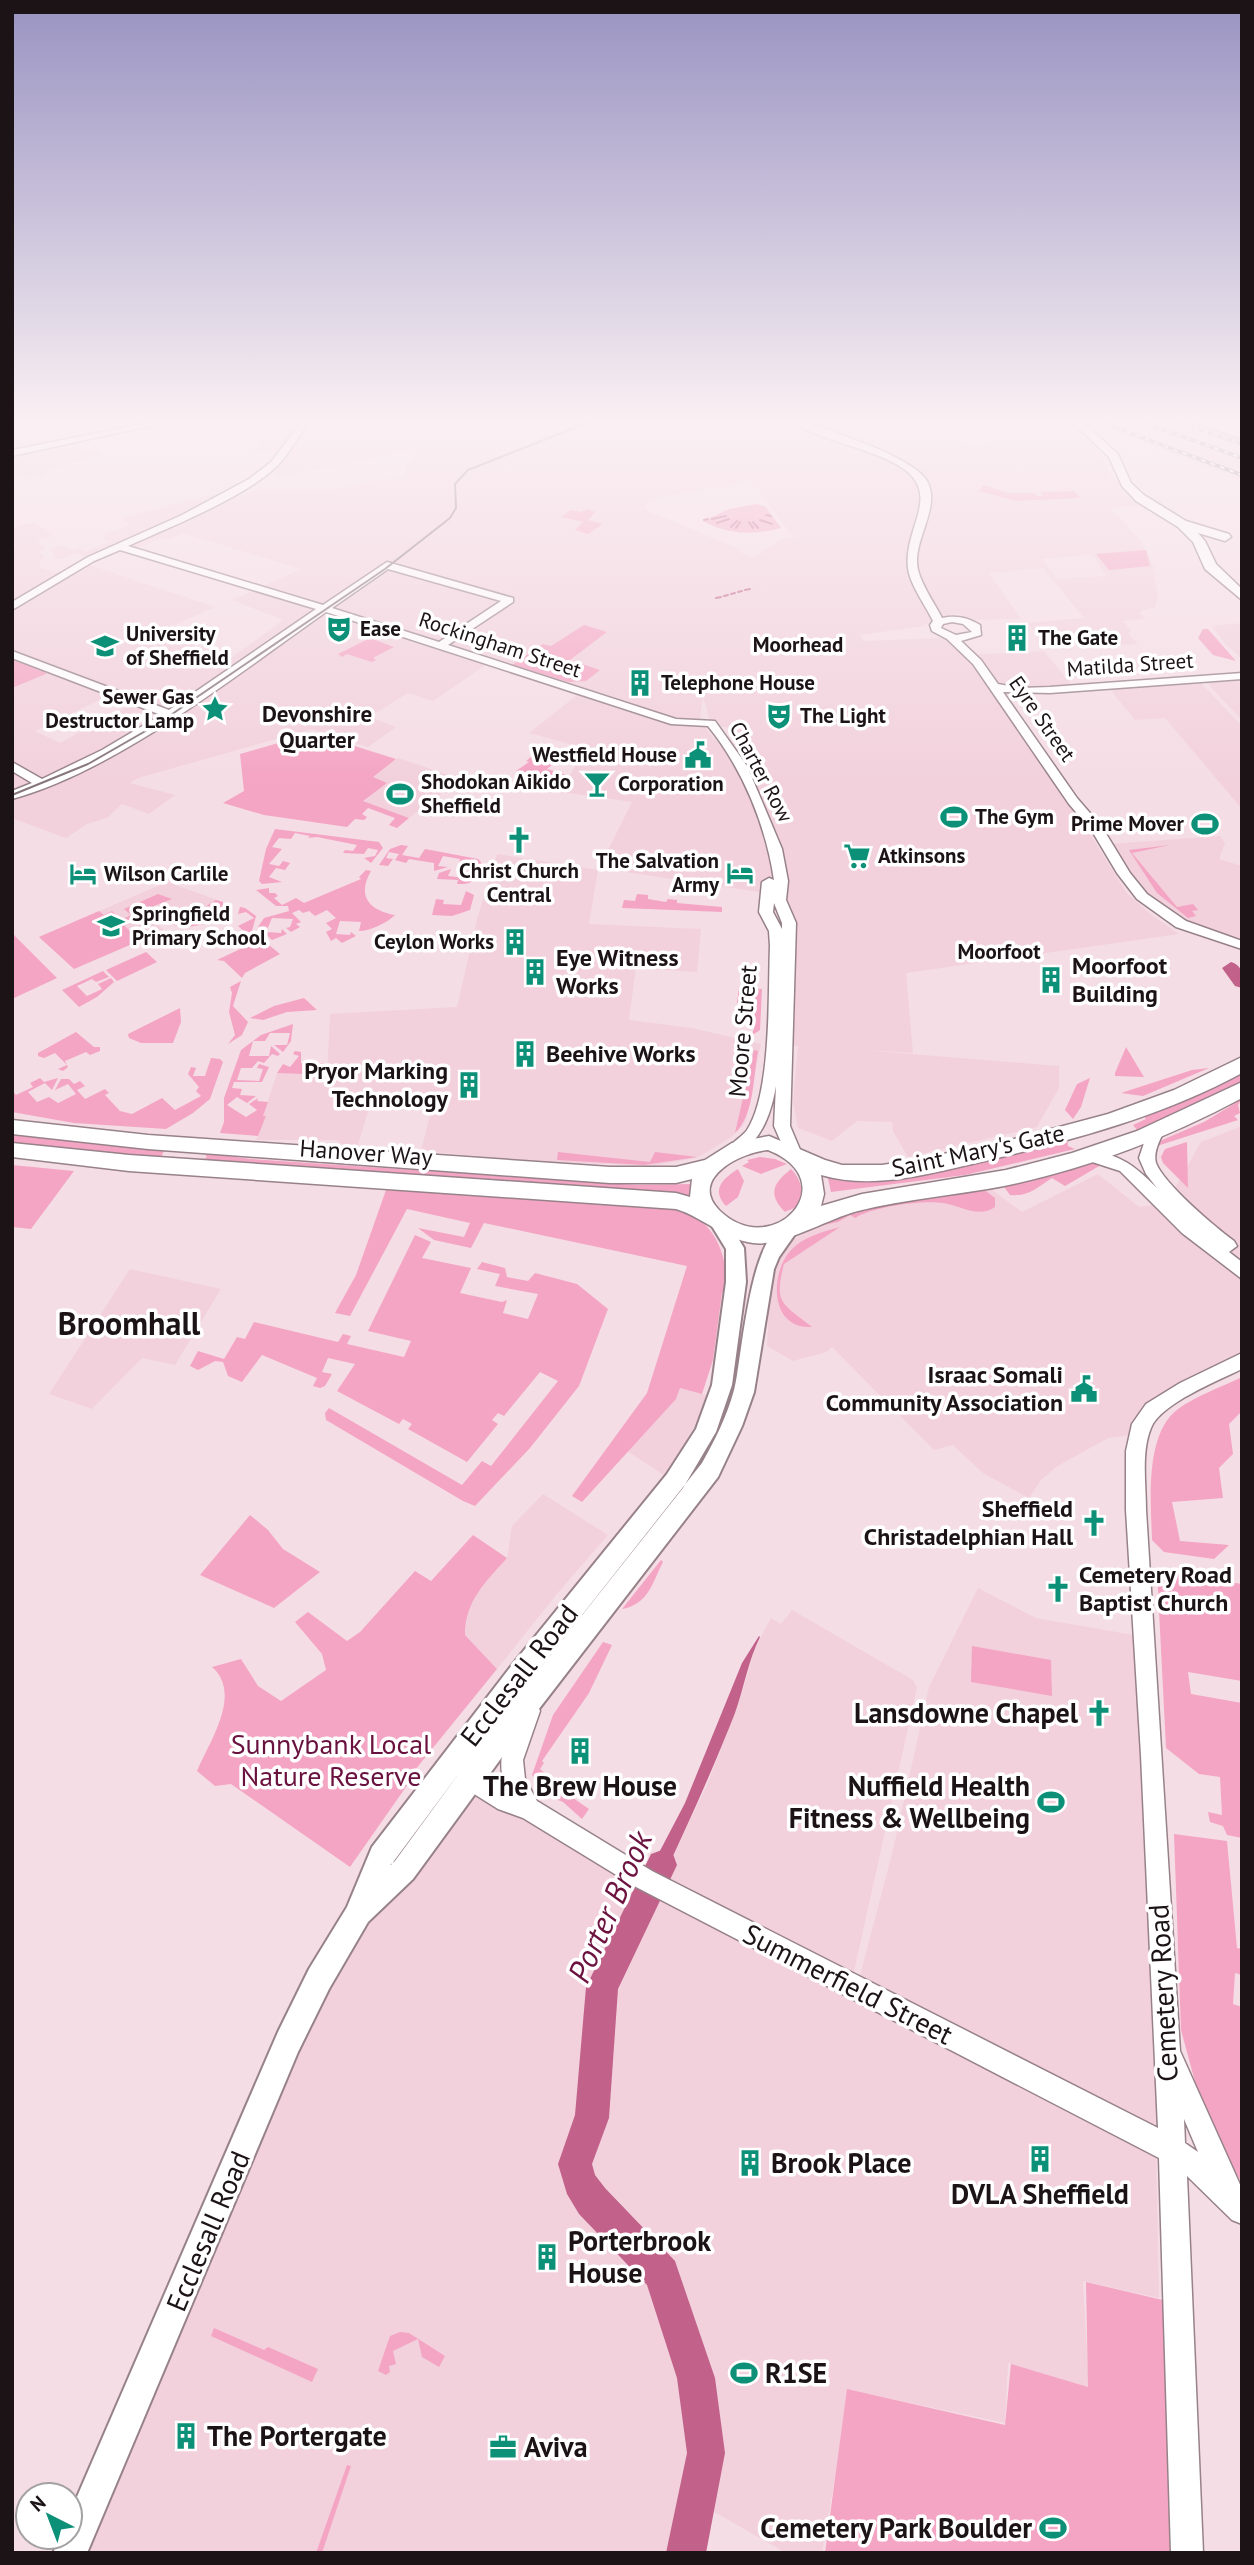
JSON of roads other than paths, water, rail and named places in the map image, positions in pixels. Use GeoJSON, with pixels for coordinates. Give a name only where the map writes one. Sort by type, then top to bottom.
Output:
{"type":"FeatureCollection","features":[{"type":"Feature","properties":{"kind":"highway"},"geometry":{"type":"LineString","coordinates":[[1198,541],[1210,566],[1242,596]]}},
{"type":"Feature","properties":{"kind":"highway"},"geometry":{"type":"LineString","coordinates":[[1203,550],[1207,543],[1213,541]]}},
{"type":"Feature","properties":{"kind":"highway","name":"Saint Mary's Gate"},"geometry":{"type":"LineString","coordinates":[[796,1154],[839,1172],[876,1172],[954,1160],[1105,1122],[1180,1093],[1242,1064]]}},
{"type":"Feature","properties":{"kind":"highway","name":"Saint Mary's Gate"},"geometry":{"type":"LineString","coordinates":[[794,1227],[833,1209],[885,1197],[1034,1171],[1088,1155],[1203,1111],[1242,1089]]}},
{"type":"Feature","properties":{"kind":"highway","name":"Hanover Way"},"geometry":{"type":"LineString","coordinates":[[12,1127],[148,1142],[610,1175],[676,1175],[710,1167]]}},
{"type":"Feature","properties":{"kind":"highway","name":"Moore Street"},"geometry":{"type":"LineString","coordinates":[[710,1167],[736,1149],[769,1143],[796,1154],[811,1177],[813,1191],[811,1203],[794,1227]]}},
{"type":"Feature","properties":{"kind":"highway","name":"Hanover Way"},"geometry":{"type":"LineString","coordinates":[[12,1150],[129,1163],[676,1201],[696,1207],[716,1220]]}},
{"type":"Feature","properties":{"kind":"highway"},"geometry":{"type":"LineString","coordinates":[[710,1167],[699,1188],[704,1205],[716,1220],[748,1234],[794,1227]]}},
{"type":"Feature","properties":{"kind":"main road","name":"Ecclesall Road"},"geometry":{"type":"LineString","coordinates":[[70,2553],[288,2042],[319,1979],[358,1916],[381,1856],[461,1748],[593,1581],[656,1507],[698,1444],[722,1385],[736,1282],[735,1248],[716,1220]]}},
{"type":"Feature","properties":{"kind":"main road","name":"Moore Street"},"geometry":{"type":"LineString","coordinates":[[727,1441],[747,1382],[766,1265],[777,1244],[794,1227]]}},
{"type":"Feature","properties":{"kind":"main road","name":"Ecclesall Road"},"geometry":{"type":"LineString","coordinates":[[358,1916],[404,1870],[471,1779],[696,1491],[727,1441]]}},
{"type":"Feature","properties":{"kind":"street"},"geometry":{"type":"LineString","coordinates":[[12,607],[130,541]]}},
{"type":"Feature","properties":{"kind":"street"},"geometry":{"type":"LineString","coordinates":[[914,541],[915,579],[936,611],[939,622],[958,619]]}},
{"type":"Feature","properties":{"kind":"street","name":"Rockingham Street"},"geometry":{"type":"LineString","coordinates":[[118,546],[325,609],[675,722],[711,723]]}},
{"type":"Feature","properties":{"kind":"street"},"geometry":{"type":"LineString","coordinates":[[914,563],[940,597]]}},
{"type":"Feature","properties":{"kind":"street"},"geometry":{"type":"LineString","coordinates":[[12,792],[71,769],[137,735],[387,565],[509,600],[440,646]]}},
{"type":"Feature","properties":{"kind":"street"},"geometry":{"type":"LineString","coordinates":[[948,608],[958,619],[976,627],[977,632],[974,635],[951,638]]}},
{"type":"Feature","properties":{"kind":"street","name":"Eyre Street"},"geometry":{"type":"LineString","coordinates":[[939,622],[935,625],[937,631],[951,638],[977,662],[1073,801],[1116,878],[1137,904],[1172,930],[1199,942],[1242,953]]}},
{"type":"Feature","properties":{"kind":"street","name":"Eyre Street"},"geometry":{"type":"LineString","coordinates":[[974,635],[977,662]]}},
{"type":"Feature","properties":{"kind":"street"},"geometry":{"type":"LineString","coordinates":[[12,654],[170,714]]}},
{"type":"Feature","properties":{"kind":"street","name":"Matilda Street"},"geometry":{"type":"LineString","coordinates":[[993,687],[1021,691],[1242,676]]}},
{"type":"Feature","properties":{"kind":"street","name":"Matilda Street"},"geometry":{"type":"LineString","coordinates":[[1004,702],[1021,691]]}},
{"type":"Feature","properties":{"kind":"street","name":"Charter Row"},"geometry":{"type":"LineString","coordinates":[[711,723],[769,860],[766,912]]}},
{"type":"Feature","properties":{"kind":"street","name":"Charter Row"},"geometry":{"type":"LineString","coordinates":[[711,723],[729,746],[776,849],[781,881],[779,900],[787,913]]}},
{"type":"Feature","properties":{"kind":"street"},"geometry":{"type":"LineString","coordinates":[[12,766],[38,783]]}},
{"type":"Feature","properties":{"kind":"street","name":"Eyre Street"},"geometry":{"type":"LineString","coordinates":[[1073,801],[1089,815],[1131,883],[1147,901],[1177,922],[1204,935],[1242,945]]}},
{"type":"Feature","properties":{"kind":"street"},"geometry":{"type":"LineString","coordinates":[[1106,861],[1105,848],[1109,844]]}},
{"type":"Feature","properties":{"kind":"street"},"geometry":{"type":"LineString","coordinates":[[1116,878],[1131,883]]}},
{"type":"Feature","properties":{"kind":"street","name":"Moore Street"},"geometry":{"type":"LineString","coordinates":[[736,1149],[753,1133],[760,1119],[772,1046],[777,946],[776,931],[766,912]]}},
{"type":"Feature","properties":{"kind":"street","name":"Moore Street"},"geometry":{"type":"LineString","coordinates":[[787,913],[787,1041],[780,1107],[783,1131],[796,1154]]}},
{"type":"Feature","properties":{"kind":"street"},"geometry":{"type":"LineString","coordinates":[[1156,1130],[1148,1154],[1151,1170],[1213,1234],[1242,1256]]}},
{"type":"Feature","properties":{"kind":"street"},"geometry":{"type":"LineString","coordinates":[[1088,1155],[1118,1162],[1126,1167],[1188,1229],[1242,1272]]}},
{"type":"Feature","properties":{"kind":"street","name":"Cemetery Road"},"geometry":{"type":"LineString","coordinates":[[1186,2553],[1172,2150],[1152,1755],[1136,1510],[1136,1451],[1145,1419],[1158,1406],[1242,1360]]}},
{"type":"Feature","properties":{"kind":"street","name":"Ecclesall Road"},"geometry":{"type":"LineString","coordinates":[[529,1809],[513,1782],[510,1762],[536,1695]]}},
{"type":"Feature","properties":{"kind":"street"},"geometry":{"type":"LineString","coordinates":[[461,1748],[462,1764],[471,1779]]}},
{"type":"Feature","properties":{"kind":"street","name":"Summerfield Street"},"geometry":{"type":"LineString","coordinates":[[471,1779],[506,1801],[529,1809],[653,1884],[1172,2150],[1198,2166],[1238,2206]]}},
{"type":"Feature","properties":{"kind":"street"},"geometry":{"type":"LineString","coordinates":[[1166,2051],[1238,2206]]}},
{"type":"Feature","properties":{"kind":"waterway"},"geometry":{"type":"LineString","coordinates":[[745,590],[750,589]]}},
{"type":"Feature","properties":{"kind":"waterway"},"geometry":{"type":"LineString","coordinates":[[738,592],[742,591]]}},
{"type":"Feature","properties":{"kind":"waterway"},"geometry":{"type":"LineString","coordinates":[[731,594],[735,593]]}},
{"type":"Feature","properties":{"kind":"waterway"},"geometry":{"type":"LineString","coordinates":[[724,596],[728,595]]}},
{"type":"Feature","properties":{"kind":"waterway"},"geometry":{"type":"LineString","coordinates":[[716,598],[721,597]]}},
{"type":"Feature","properties":{"kind":"waterway","name":"Porter Brook"},"geometry":{"type":"LineString","coordinates":[[1231,968],[1242,982]]}},
{"type":"Feature","properties":{"kind":"waterway","name":"Porter Brook"},"geometry":{"type":"LineString","coordinates":[[662,1865],[602,1987],[592,2118],[582,2138],[575,2164],[579,2182],[592,2201],[662,2274],[696,2378],[706,2453],[686,2553]]}},
{"type":"Feature","properties":{"kind":"tram line"},"geometry":{"type":"LineString","coordinates":[[12,795],[88,764],[156,725],[385,569],[421,541]]}},
{"type":"Feature","properties":{"kind":"place","name":"Ease"},"geometry":{"type":"Point","coordinates":[339,629]}},
{"type":"Feature","properties":{"kind":"place","name":"The Gate"},"geometry":{"type":"Point","coordinates":[1017,638]}},
{"type":"Feature","properties":{"kind":"place","name":"University of Sheffield"},"geometry":{"type":"Point","coordinates":[105,646]}},
{"type":"Feature","properties":{"kind":"place","name":"Telephone House"},"geometry":{"type":"Point","coordinates":[640,683]}},
{"type":"Feature","properties":{"kind":"place","name":"Sewer Gas Destructor Lamp"},"geometry":{"type":"Point","coordinates":[215,709]}},
{"type":"Feature","properties":{"kind":"place","name":"The Light"},"geometry":{"type":"Point","coordinates":[779,716]}},
{"type":"Feature","properties":{"kind":"place","name":"Westfield House"},"geometry":{"type":"Point","coordinates":[698,755]}},
{"type":"Feature","properties":{"kind":"place","name":"Corporation"},"geometry":{"type":"Point","coordinates":[597,784]}},
{"type":"Feature","properties":{"kind":"place","name":"Shodokan Aikido Sheffield"},"geometry":{"type":"Point","coordinates":[400,794]}},
{"type":"Feature","properties":{"kind":"place","name":"The Gym"},"geometry":{"type":"Point","coordinates":[954,817]}},
{"type":"Feature","properties":{"kind":"place","name":"Prime Mover"},"geometry":{"type":"Point","coordinates":[1205,824]}},
{"type":"Feature","properties":{"kind":"place","name":"Christ Church Central"},"geometry":{"type":"Point","coordinates":[519,840]}},
{"type":"Feature","properties":{"kind":"place","name":"Atkinsons"},"geometry":{"type":"Point","coordinates":[857,856]}},
{"type":"Feature","properties":{"kind":"place","name":"The Salvation Army"},"geometry":{"type":"Point","coordinates":[740,873]}},
{"type":"Feature","properties":{"kind":"place","name":"Wilson Carlile"},"geometry":{"type":"Point","coordinates":[83,874]}},
{"type":"Feature","properties":{"kind":"place","name":"Springfield Primary School"},"geometry":{"type":"Point","coordinates":[111,926]}},
{"type":"Feature","properties":{"kind":"place","name":"Ceylon Works"},"geometry":{"type":"Point","coordinates":[515,942]}},
{"type":"Feature","properties":{"kind":"place","name":"Eye Witness Works"},"geometry":{"type":"Point","coordinates":[535,972]}},
{"type":"Feature","properties":{"kind":"place","name":"Moorfoot Building"},"geometry":{"type":"Point","coordinates":[1051,980]}},
{"type":"Feature","properties":{"kind":"place","name":"Beehive Works"},"geometry":{"type":"Point","coordinates":[525,1054]}},
{"type":"Feature","properties":{"kind":"place","name":"Pryor Marking Technology"},"geometry":{"type":"Point","coordinates":[469,1085]}},
{"type":"Feature","properties":{"kind":"place","name":"Israac Somali Community Association"},"geometry":{"type":"Point","coordinates":[1084,1389]}},
{"type":"Feature","properties":{"kind":"place","name":"Sheffield Christadelphian Hall"},"geometry":{"type":"Point","coordinates":[1094,1523]}},
{"type":"Feature","properties":{"kind":"place","name":"Cemetery Road Baptist Church"},"geometry":{"type":"Point","coordinates":[1058,1589]}},
{"type":"Feature","properties":{"kind":"place","name":"Lansdowne Chapel"},"geometry":{"type":"Point","coordinates":[1099,1713]}},
{"type":"Feature","properties":{"kind":"place","name":"The Brew House"},"geometry":{"type":"Point","coordinates":[580,1751]}},
{"type":"Feature","properties":{"kind":"place","name":"Nuffield Health Fitness & Wellbeing"},"geometry":{"type":"Point","coordinates":[1051,1802]}},
{"type":"Feature","properties":{"kind":"place","name":"DVLA Sheffield"},"geometry":{"type":"Point","coordinates":[1040,2159]}},
{"type":"Feature","properties":{"kind":"place","name":"Brook Place"},"geometry":{"type":"Point","coordinates":[750,2163]}},
{"type":"Feature","properties":{"kind":"place","name":"Porterbrook House"},"geometry":{"type":"Point","coordinates":[547,2257]}},
{"type":"Feature","properties":{"kind":"place","name":"R1SE"},"geometry":{"type":"Point","coordinates":[744,2373]}},
{"type":"Feature","properties":{"kind":"place","name":"The Portergate"},"geometry":{"type":"Point","coordinates":[186,2436]}},
{"type":"Feature","properties":{"kind":"place","name":"Aviva"},"geometry":{"type":"Point","coordinates":[503,2447]}},
{"type":"Feature","properties":{"kind":"place","name":"Cemetery Park Boulder"},"geometry":{"type":"Point","coordinates":[1053,2528]}},
{"type":"Feature","properties":{"kind":"district","name":"Moorhead"},"geometry":{"type":"Point","coordinates":[798,645]}},
{"type":"Feature","properties":{"kind":"district","name":"Devonshire Quarter"},"geometry":{"type":"Point","coordinates":[317,727]}},
{"type":"Feature","properties":{"kind":"district","name":"Moorfoot"},"geometry":{"type":"Point","coordinates":[999,952]}},
{"type":"Feature","properties":{"kind":"district","name":"Broomhall"},"geometry":{"type":"Point","coordinates":[129,1324]}},
{"type":"Feature","properties":{"kind":"park label","name":"Sunnybank Local Nature Reserve"},"geometry":{"type":"Point","coordinates":[331,1760]}}]}
